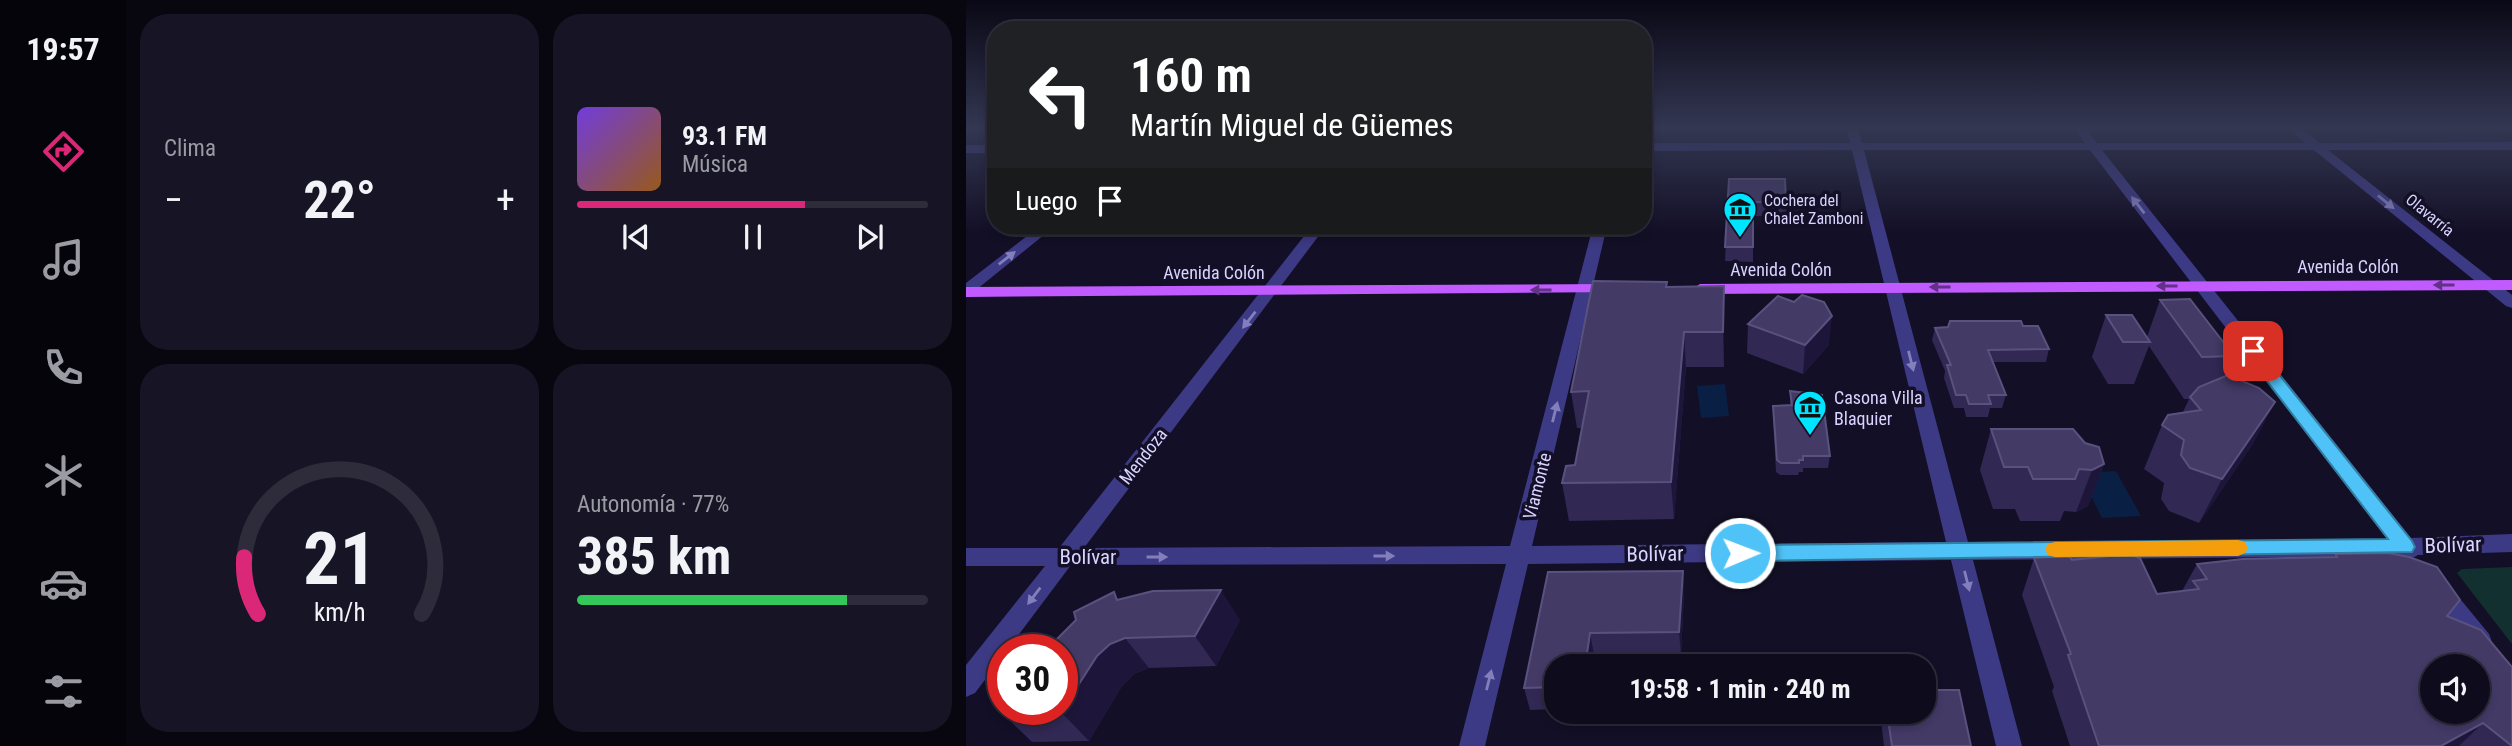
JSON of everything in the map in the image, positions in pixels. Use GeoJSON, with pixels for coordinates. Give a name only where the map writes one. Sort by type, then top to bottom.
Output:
{"type":"FeatureCollection","features":[{"type":"Feature","properties":{"kind":"main road","name":"Avenida Colón"},"geometry":{"type":"LineString","coordinates":[[1683,289],[2512,285]]}},
{"type":"Feature","properties":{"kind":"main road","name":"Avenida Colón"},"geometry":{"type":"LineString","coordinates":[[966,292],[1627,289]]}},
{"type":"Feature","properties":{"kind":"street"},"geometry":{"type":"LineString","coordinates":[[1861,163],[2009,746]]}},
{"type":"Feature","properties":{"kind":"street"},"geometry":{"type":"LineString","coordinates":[[2105,163],[2487,652]]}},
{"type":"Feature","properties":{"kind":"street","name":"Olavarría"},"geometry":{"type":"LineString","coordinates":[[2338,163],[2512,303]]}},
{"type":"Feature","properties":{"kind":"street"},"geometry":{"type":"LineString","coordinates":[[966,292],[1037,235]]}},
{"type":"Feature","properties":{"kind":"street","name":"Mendoza"},"geometry":{"type":"LineString","coordinates":[[966,685],[1312,235]]}},
{"type":"Feature","properties":{"kind":"street","name":"Viamonte"},"geometry":{"type":"LineString","coordinates":[[1472,746],[1598,235]]}},
{"type":"Feature","properties":{"kind":"street","name":"Bolívar"},"geometry":{"type":"LineString","coordinates":[[966,557],[2405,547],[2512,542]]}},
{"type":"Feature","properties":{"kind":"green space"},"geometry":{"type":"Polygon","coordinates":[[[2512,567],[2512,644],[2457,573],[2462,569],[2512,567]]]}},
{"type":"Feature","properties":{"kind":"water"},"geometry":{"type":"Polygon","coordinates":[[[1725,384],[1729,416],[1701,418],[1697,386],[1725,384]]]}},
{"type":"Feature","properties":{"kind":"water"},"geometry":{"type":"Polygon","coordinates":[[[2116,471],[2141,516],[2102,518],[2079,473],[2116,471]]]}},
{"type":"Feature","properties":{"kind":"building","name":"Cochera del Chalet Zamboni"},"geometry":{"type":"Polygon","coordinates":[[[1729,179],[1785,179],[1786,202],[1753,202],[1753,247],[1725,247],[1729,179]]]}},
{"type":"Feature","properties":{"kind":"building"},"geometry":{"type":"Polygon","coordinates":[[[1593,281],[1667,282],[1666,287],[1724,286],[1723,332],[1684,332],[1671,482],[1562,483],[1566,466],[1575,465],[1589,391],[1571,392],[1593,281]]]}},
{"type":"Feature","properties":{"kind":"building"},"geometry":{"type":"Polygon","coordinates":[[[1802,295],[1824,302],[1832,316],[1805,345],[1748,324],[1778,296],[1794,302],[1802,295]]]}},
{"type":"Feature","properties":{"kind":"building"},"geometry":{"type":"Polygon","coordinates":[[[2190,299],[2234,356],[2202,357],[2160,300],[2190,299]]]}},
{"type":"Feature","properties":{"kind":"building"},"geometry":{"type":"Polygon","coordinates":[[[2106,315],[2132,315],[2150,342],[2123,342],[2106,315]]]}},
{"type":"Feature","properties":{"kind":"building"},"geometry":{"type":"Polygon","coordinates":[[[1950,321],[2021,321],[2023,326],[2038,326],[2049,349],[1988,350],[2006,395],[1988,395],[1991,404],[1969,404],[1966,395],[1956,395],[1947,365],[1951,365],[1935,328],[1948,327],[1950,321]]]}},
{"type":"Feature","properties":{"kind":"building"},"geometry":{"type":"Polygon","coordinates":[[[2228,375],[2259,388],[2275,402],[2222,479],[2190,468],[2181,455],[2184,440],[2162,425],[2168,415],[2201,410],[2190,397],[2199,387],[2228,375]]]}},
{"type":"Feature","properties":{"kind":"building"},"geometry":{"type":"Polygon","coordinates":[[[1790,391],[1822,395],[1830,456],[1803,456],[1799,463],[1781,463],[1777,460],[1773,406],[1792,405],[1790,391]]]}},
{"type":"Feature","properties":{"kind":"building"},"geometry":{"type":"Polygon","coordinates":[[[1991,429],[2073,429],[2085,443],[2099,447],[2104,464],[2092,470],[2079,469],[2075,479],[2033,479],[2028,467],[2004,467],[1991,429]]]}},
{"type":"Feature","properties":{"kind":"building"},"geometry":{"type":"Polygon","coordinates":[[[2388,553],[2437,567],[2460,600],[2447,616],[2481,630],[2512,667],[2512,746],[2484,724],[2490,724],[2490,654],[2420,654],[2420,724],[2481,724],[2441,746],[2099,746],[2068,655],[2071,654],[2034,558],[2069,556],[2072,560],[2129,554],[2140,558],[2157,594],[2199,589],[2193,581],[2207,579],[2197,564],[2243,559],[2337,557],[2335,554],[2388,553]]]}},
{"type":"Feature","properties":{"kind":"building"},"geometry":{"type":"Polygon","coordinates":[[[1683,571],[1679,632],[1590,633],[1587,654],[1544,654],[1544,687],[1524,688],[1548,572],[1683,571]]]}},
{"type":"Feature","properties":{"kind":"building"},"geometry":{"type":"Polygon","coordinates":[[[1221,590],[1195,636],[1125,638],[1110,644],[1097,656],[1078,686],[1078,634],[1062,634],[1076,620],[1074,612],[1114,592],[1117,600],[1153,591],[1221,590]]]}},
{"type":"Feature","properties":{"kind":"building"},"geometry":{"type":"Polygon","coordinates":[[[1936,690],[1959,690],[1971,746],[1892,746],[1889,724],[1936,724],[1936,690]]]}},
{"type":"Feature","properties":{"kind":"slow traffic"},"geometry":{"type":"LineString","coordinates":[[2055,549],[2238,548]]}},
{"type":"Feature","properties":{"kind":"place","name":"Cochera del Chalet Zamboni"},"geometry":{"type":"Point","coordinates":[1740,239]}},
{"type":"Feature","properties":{"kind":"place","name":"Casona Villa Blaquier"},"geometry":{"type":"Point","coordinates":[1810,437]}},
{"type":"Feature","properties":{"kind":"route"},"geometry":{"type":"LineString","coordinates":[[1740,553],[2405,547],[2253,351]]}}]}
